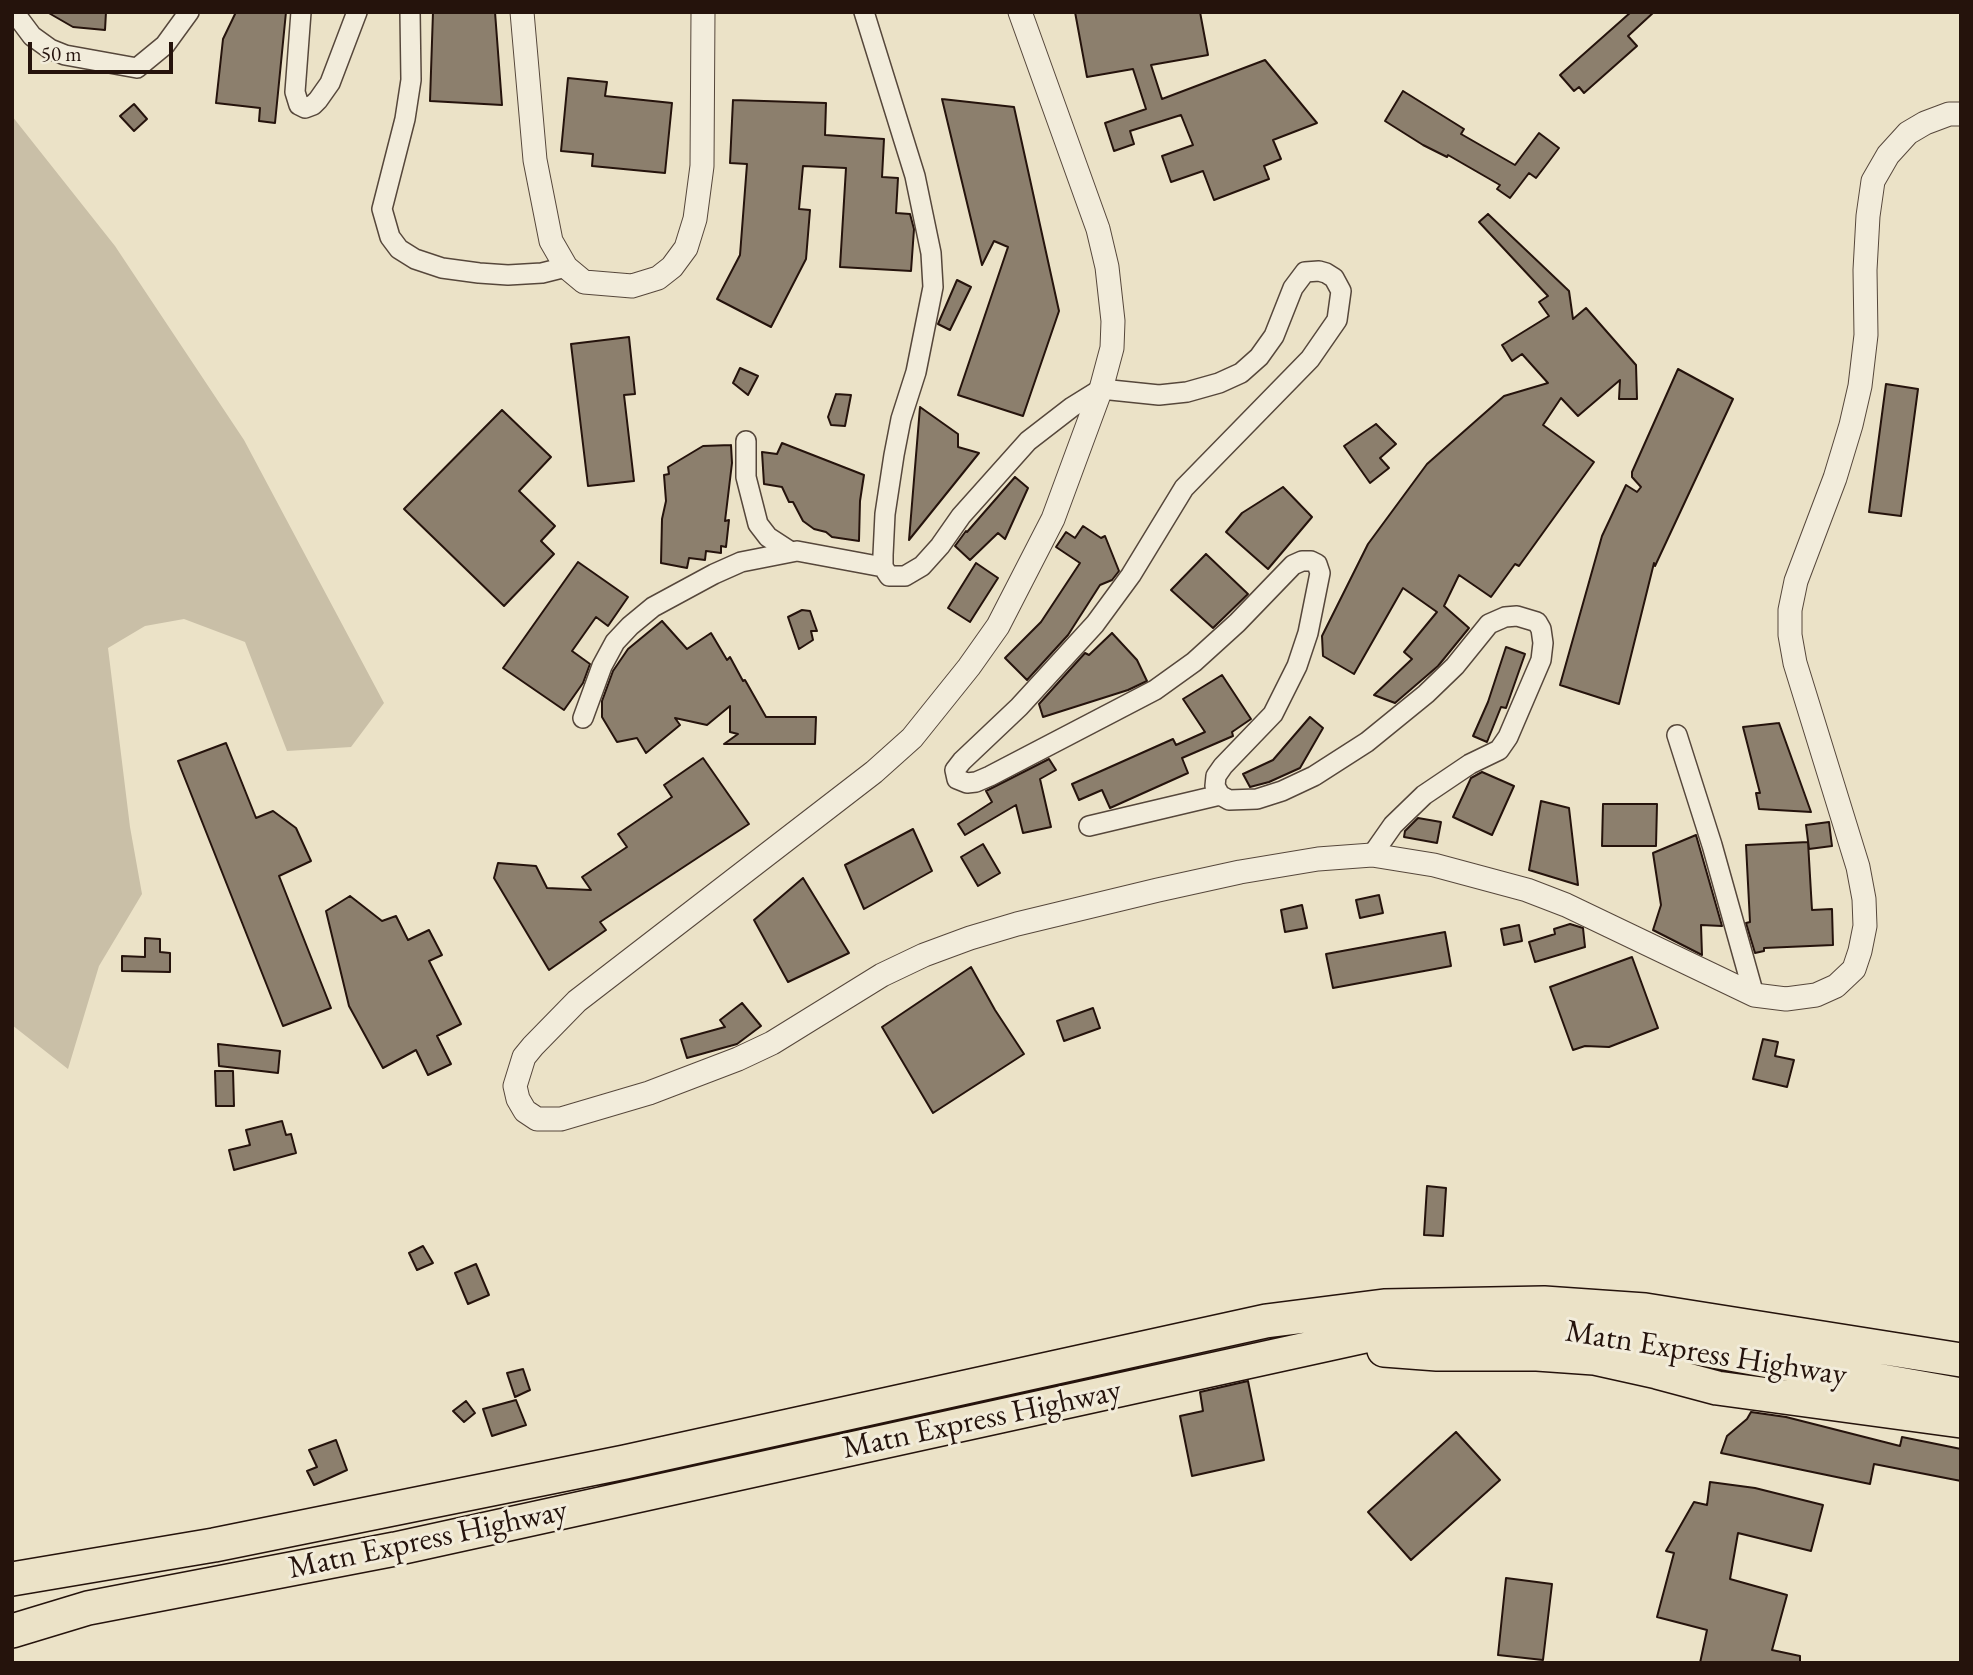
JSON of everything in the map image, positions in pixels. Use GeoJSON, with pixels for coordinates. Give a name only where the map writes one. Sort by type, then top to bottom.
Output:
{"type":"FeatureCollection","features":[{"type":"Feature","properties":{"kind":"highway","name":"Matn Express Highway"},"geometry":{"type":"LineString","coordinates":[[12,1579],[214,1545],[625,1462],[1266,1321],[1384,1306],[1544,1303],[1645,1310],[1961,1360]]}},
{"type":"Feature","properties":{"kind":"highway","name":"Matn Express Highway"},"geometry":{"type":"LineString","coordinates":[[12,1632],[88,1608],[395,1549],[1370,1335],[1436,1329],[1522,1328],[1623,1335],[1961,1395]]}},
{"type":"Feature","properties":{"kind":"highway"},"geometry":{"type":"LineString","coordinates":[[1325,1345],[1437,1354],[1537,1354],[1594,1359],[1717,1388],[1961,1421]]}},
{"type":"Feature","properties":{"kind":"street"},"geometry":{"type":"LineString","coordinates":[[14,12],[32,36],[50,49],[65,55],[137,68],[165,45],[189,12]]}},
{"type":"Feature","properties":{"kind":"street"},"geometry":{"type":"LineString","coordinates":[[301,12],[295,92],[299,105],[305,108],[313,105],[330,83],[357,12]]}},
{"type":"Feature","properties":{"kind":"street"},"geometry":{"type":"LineString","coordinates":[[411,12],[411,80],[405,119],[382,209],[390,237],[399,249],[415,259],[442,268],[508,275],[542,273],[566,267]]}},
{"type":"Feature","properties":{"kind":"street"},"geometry":{"type":"LineString","coordinates":[[522,12],[535,160],[551,241],[566,267],[584,282],[632,286],[658,278],[672,267],[687,248],[695,219],[702,166],[703,12]]}},
{"type":"Feature","properties":{"kind":"street"},"geometry":{"type":"LineString","coordinates":[[864,12],[915,176],[931,253],[933,287],[916,372],[901,419],[885,514],[883,567],[889,576],[897,577],[922,566],[969,506],[1028,441],[1048,423],[1101,389],[1159,395],[1187,392],[1219,383],[1241,373],[1259,356],[1274,336],[1293,288],[1305,272],[1326,273],[1334,278],[1339,285],[1341,300],[1337,320],[1310,359],[1184,488],[1131,575],[1096,624],[1019,707],[962,761],[955,770],[957,779],[961,782],[976,782],[1155,690],[1203,655],[1293,565],[1302,561],[1317,564],[1320,573],[1308,633],[1297,666],[1273,714],[1216,776],[1215,786],[1220,795],[1229,800],[1256,799],[1282,792],[1314,776],[1399,718],[1455,666],[1489,624],[1505,617],[1517,616],[1536,622],[1541,629],[1543,643],[1541,660],[1508,737],[1499,750],[1470,764],[1424,795],[1393,825],[1373,855]]}},
{"type":"Feature","properties":{"kind":"street"},"geometry":{"type":"LineString","coordinates":[[1020,12],[1098,229],[1107,267],[1113,321],[1112,348],[1101,389],[1053,519],[998,626],[969,667],[912,737],[874,772],[577,1000],[524,1057],[515,1086],[517,1099],[525,1111],[537,1119],[561,1119],[649,1093],[738,1059],[772,1042],[882,975],[924,955],[970,938],[1069,911],[1240,872],[1318,859],[1373,855],[1434,865],[1527,890],[1566,905],[1754,995],[1786,999],[1816,995],[1836,986],[1854,969],[1860,951],[1866,926],[1864,899],[1858,867],[1795,663],[1790,635],[1790,610],[1796,581],[1843,452],[1860,386],[1866,335],[1868,216],[1873,181],[1888,155],[1908,133],[1949,114],[1961,114]]}},
{"type":"Feature","properties":{"kind":"street"},"geometry":{"type":"LineString","coordinates":[[746,441],[746,477],[758,524],[768,537],[791,552]]}},
{"type":"Feature","properties":{"kind":"street"},"geometry":{"type":"LineString","coordinates":[[583,718],[602,666],[615,642],[629,626],[653,607],[714,574],[741,562],[791,552],[883,567]]}},
{"type":"Feature","properties":{"kind":"street"},"geometry":{"type":"LineString","coordinates":[[1677,735],[1713,845],[1754,995]]}},
{"type":"Feature","properties":{"kind":"street"},"geometry":{"type":"LineString","coordinates":[[1089,826],[1220,795]]}},
{"type":"Feature","properties":{"kind":"shaded area"},"geometry":{"type":"Polygon","coordinates":[[[12,116],[115,246],[244,440],[384,703],[351,747],[287,751],[245,642],[184,619],[145,626],[108,648],[130,827],[142,894],[99,966],[68,1069],[12,1025],[12,116]]]}},
{"type":"Feature","properties":{"kind":"building"},"geometry":{"type":"Polygon","coordinates":[[[47,12],[106,12],[105,30],[73,27],[47,12]]]}},
{"type":"Feature","properties":{"kind":"building"},"geometry":{"type":"Polygon","coordinates":[[[236,12],[286,12],[275,123],[259,121],[260,108],[216,103],[223,39],[236,12]]]}},
{"type":"Feature","properties":{"kind":"building"},"geometry":{"type":"Polygon","coordinates":[[[433,12],[495,12],[502,105],[430,101],[433,12]]]}},
{"type":"Feature","properties":{"kind":"building"},"geometry":{"type":"Polygon","coordinates":[[[1075,12],[1200,12],[1208,55],[1151,65],[1162,99],[1265,60],[1317,123],[1273,140],[1281,159],[1264,166],[1269,179],[1214,200],[1203,171],[1171,182],[1162,156],[1193,145],[1181,115],[1130,131],[1134,144],[1114,151],[1105,123],[1146,109],[1133,69],[1087,77],[1075,12]]]}},
{"type":"Feature","properties":{"kind":"building"},"geometry":{"type":"Polygon","coordinates":[[[1631,12],[1654,12],[1628,36],[1637,46],[1584,93],[1579,87],[1574,91],[1560,75],[1631,12]]]}},
{"type":"Feature","properties":{"kind":"building"},"geometry":{"type":"Polygon","coordinates":[[[568,78],[607,82],[605,96],[672,103],[665,173],[592,166],[593,154],[561,151],[568,78]]]}},
{"type":"Feature","properties":{"kind":"building"},"geometry":{"type":"Polygon","coordinates":[[[1403,91],[1464,129],[1461,134],[1515,165],[1539,133],[1559,148],[1536,178],[1529,173],[1510,198],[1497,189],[1500,185],[1448,155],[1447,157],[1423,145],[1385,121],[1403,91]]]}},
{"type":"Feature","properties":{"kind":"building"},"geometry":{"type":"Polygon","coordinates":[[[942,99],[1014,107],[1059,311],[1023,416],[958,395],[1008,247],[994,241],[982,265],[942,99]]]}},
{"type":"Feature","properties":{"kind":"building"},"geometry":{"type":"Polygon","coordinates":[[[733,100],[826,103],[825,135],[884,139],[882,177],[898,178],[896,213],[910,214],[914,229],[911,271],[840,267],[846,168],[803,166],[799,209],[810,210],[806,259],[771,327],[717,299],[740,255],[747,164],[730,163],[733,100]]]}},
{"type":"Feature","properties":{"kind":"building"},"geometry":{"type":"Polygon","coordinates":[[[134,104],[147,119],[134,131],[120,116],[134,104]]]}},
{"type":"Feature","properties":{"kind":"building"},"geometry":{"type":"Polygon","coordinates":[[[1488,214],[1569,291],[1573,319],[1586,308],[1636,365],[1637,399],[1619,399],[1620,380],[1578,416],[1561,398],[1543,425],[1594,462],[1519,566],[1515,564],[1491,597],[1459,575],[1444,606],[1469,628],[1438,666],[1395,703],[1374,695],[1412,659],[1404,652],[1437,612],[1403,588],[1354,674],[1323,656],[1322,636],[1368,544],[1427,464],[1504,396],[1548,383],[1522,354],[1512,361],[1502,345],[1549,316],[1539,302],[1548,296],[1479,222],[1488,214]]]}},
{"type":"Feature","properties":{"kind":"building"},"geometry":{"type":"Polygon","coordinates":[[[957,280],[971,287],[950,330],[938,324],[957,280]]]}},
{"type":"Feature","properties":{"kind":"building"},"geometry":{"type":"Polygon","coordinates":[[[629,337],[635,394],[624,395],[634,481],[588,486],[571,344],[629,337]]]}},
{"type":"Feature","properties":{"kind":"building"},"geometry":{"type":"Polygon","coordinates":[[[740,368],[758,376],[748,395],[733,383],[740,368]]]}},
{"type":"Feature","properties":{"kind":"building"},"geometry":{"type":"Polygon","coordinates":[[[1678,369],[1733,399],[1655,566],[1654,563],[1619,704],[1560,685],[1602,536],[1626,485],[1637,492],[1641,487],[1632,477],[1632,472],[1678,369]]]}},
{"type":"Feature","properties":{"kind":"building"},"geometry":{"type":"Polygon","coordinates":[[[1886,384],[1918,389],[1901,516],[1869,512],[1886,384]]]}},
{"type":"Feature","properties":{"kind":"building"},"geometry":{"type":"Polygon","coordinates":[[[836,394],[851,395],[845,426],[831,425],[828,417],[836,394]]]}},
{"type":"Feature","properties":{"kind":"building"},"geometry":{"type":"Polygon","coordinates":[[[920,407],[958,434],[958,447],[979,453],[909,540],[920,407]]]}},
{"type":"Feature","properties":{"kind":"building"},"geometry":{"type":"Polygon","coordinates":[[[502,410],[551,457],[519,491],[555,526],[541,541],[554,554],[504,606],[404,509],[502,410]]]}},
{"type":"Feature","properties":{"kind":"building"},"geometry":{"type":"Polygon","coordinates":[[[1376,424],[1396,444],[1380,458],[1389,468],[1370,483],[1344,446],[1376,424]]]}},
{"type":"Feature","properties":{"kind":"building"},"geometry":{"type":"Polygon","coordinates":[[[782,443],[864,475],[859,541],[832,537],[826,532],[814,529],[803,521],[782,487],[764,484],[762,452],[777,454],[782,443]]]}},
{"type":"Feature","properties":{"kind":"building"},"geometry":{"type":"Polygon","coordinates":[[[731,445],[732,463],[725,521],[729,520],[726,547],[721,546],[721,553],[706,551],[705,560],[689,558],[687,568],[661,563],[662,519],[666,501],[664,475],[669,474],[668,467],[703,446],[731,445]]]}},
{"type":"Feature","properties":{"kind":"building"},"geometry":{"type":"Polygon","coordinates":[[[1015,477],[1028,488],[1005,539],[998,533],[970,560],[955,546],[1015,477]]]}},
{"type":"Feature","properties":{"kind":"building"},"geometry":{"type":"Polygon","coordinates":[[[1283,487],[1312,517],[1268,569],[1226,532],[1242,513],[1283,487]]]}},
{"type":"Feature","properties":{"kind":"building"},"geometry":{"type":"Polygon","coordinates":[[[1083,526],[1101,538],[1105,536],[1119,571],[1112,580],[1100,585],[1068,635],[1027,680],[1005,658],[1041,622],[1080,563],[1056,547],[1066,532],[1075,538],[1083,526]]]}},
{"type":"Feature","properties":{"kind":"building"},"geometry":{"type":"Polygon","coordinates":[[[1206,554],[1248,594],[1213,628],[1171,590],[1206,554]]]}},
{"type":"Feature","properties":{"kind":"building"},"geometry":{"type":"Polygon","coordinates":[[[578,562],[628,597],[608,626],[596,617],[572,651],[590,664],[583,683],[564,710],[503,668],[578,562]]]}},
{"type":"Feature","properties":{"kind":"building"},"geometry":{"type":"Polygon","coordinates":[[[976,563],[998,578],[970,622],[948,608],[976,563]]]}},
{"type":"Feature","properties":{"kind":"building"},"geometry":{"type":"Polygon","coordinates":[[[802,610],[810,611],[817,631],[811,631],[813,640],[799,649],[788,617],[802,610]]]}},
{"type":"Feature","properties":{"kind":"building"},"geometry":{"type":"Polygon","coordinates":[[[662,621],[687,649],[711,633],[727,660],[730,657],[766,717],[816,717],[815,744],[724,744],[738,734],[730,732],[730,706],[707,725],[675,718],[680,725],[646,753],[637,738],[617,742],[602,717],[602,701],[613,671],[628,649],[662,621]]]}},
{"type":"Feature","properties":{"kind":"building"},"geometry":{"type":"Polygon","coordinates":[[[1112,633],[1137,660],[1147,681],[1128,690],[1043,717],[1039,704],[1085,653],[1089,655],[1112,633]]]}},
{"type":"Feature","properties":{"kind":"building"},"geometry":{"type":"Polygon","coordinates":[[[1506,647],[1525,654],[1506,708],[1501,707],[1487,742],[1473,736],[1488,702],[1506,647]]]}},
{"type":"Feature","properties":{"kind":"building"},"geometry":{"type":"Polygon","coordinates":[[[1222,675],[1251,719],[1232,732],[1233,736],[1182,758],[1188,773],[1110,808],[1102,790],[1079,800],[1072,784],[1173,739],[1176,745],[1205,732],[1183,699],[1222,675]]]}},
{"type":"Feature","properties":{"kind":"building"},"geometry":{"type":"Polygon","coordinates":[[[1310,717],[1323,728],[1300,768],[1250,787],[1243,774],[1273,760],[1310,717]]]}},
{"type":"Feature","properties":{"kind":"building"},"geometry":{"type":"Polygon","coordinates":[[[1779,723],[1811,812],[1759,809],[1756,793],[1760,793],[1743,727],[1779,723]]]}},
{"type":"Feature","properties":{"kind":"building"},"geometry":{"type":"Polygon","coordinates":[[[226,743],[256,818],[273,811],[296,828],[311,861],[279,876],[331,1008],[283,1026],[178,761],[226,743]]]}},
{"type":"Feature","properties":{"kind":"building"},"geometry":{"type":"Polygon","coordinates":[[[703,758],[749,824],[600,922],[606,930],[549,970],[494,878],[498,863],[536,866],[547,888],[591,890],[582,877],[627,847],[618,834],[672,797],[664,785],[703,758]]]}},
{"type":"Feature","properties":{"kind":"building"},"geometry":{"type":"Polygon","coordinates":[[[1049,759],[1056,770],[1040,779],[1051,827],[1023,833],[1016,805],[965,835],[958,824],[992,802],[986,791],[1049,759]]]}},
{"type":"Feature","properties":{"kind":"building"},"geometry":{"type":"Polygon","coordinates":[[[1482,772],[1514,786],[1492,835],[1453,817],[1471,778],[1482,772]]]}},
{"type":"Feature","properties":{"kind":"building"},"geometry":{"type":"Polygon","coordinates":[[[1541,801],[1569,808],[1578,885],[1529,870],[1541,801]]]}},
{"type":"Feature","properties":{"kind":"building"},"geometry":{"type":"Polygon","coordinates":[[[1603,804],[1657,804],[1656,846],[1602,846],[1603,804]]]}},
{"type":"Feature","properties":{"kind":"building"},"geometry":{"type":"Polygon","coordinates":[[[1418,818],[1441,822],[1437,843],[1404,837],[1405,831],[1418,818]]]}},
{"type":"Feature","properties":{"kind":"building"},"geometry":{"type":"Polygon","coordinates":[[[1829,822],[1832,846],[1809,849],[1806,825],[1829,822]]]}},
{"type":"Feature","properties":{"kind":"building"},"geometry":{"type":"Polygon","coordinates":[[[913,829],[932,871],[864,909],[845,865],[913,829]]]}},
{"type":"Feature","properties":{"kind":"building"},"geometry":{"type":"Polygon","coordinates":[[[1696,835],[1722,926],[1701,925],[1702,955],[1653,930],[1661,905],[1653,853],[1696,835]]]}},
{"type":"Feature","properties":{"kind":"building"},"geometry":{"type":"Polygon","coordinates":[[[1808,842],[1812,910],[1832,909],[1833,945],[1764,948],[1764,951],[1755,953],[1746,923],[1750,922],[1746,845],[1808,842]]]}},
{"type":"Feature","properties":{"kind":"building"},"geometry":{"type":"Polygon","coordinates":[[[983,844],[1000,873],[978,886],[961,857],[983,844]]]}},
{"type":"Feature","properties":{"kind":"building"},"geometry":{"type":"Polygon","coordinates":[[[803,878],[849,953],[788,982],[754,920],[803,878]]]}},
{"type":"Feature","properties":{"kind":"building"},"geometry":{"type":"Polygon","coordinates":[[[1379,895],[1383,913],[1360,918],[1356,900],[1379,895]]]}},
{"type":"Feature","properties":{"kind":"building"},"geometry":{"type":"Polygon","coordinates":[[[350,896],[382,921],[396,916],[408,940],[429,930],[442,955],[429,961],[461,1024],[437,1036],[451,1064],[428,1075],[416,1050],[383,1068],[349,1006],[326,911],[350,896]]]}},
{"type":"Feature","properties":{"kind":"building"},"geometry":{"type":"Polygon","coordinates":[[[1302,905],[1307,928],[1285,932],[1281,910],[1302,905]]]}},
{"type":"Feature","properties":{"kind":"building"},"geometry":{"type":"Polygon","coordinates":[[[1570,924],[1583,928],[1585,947],[1535,962],[1529,942],[1555,934],[1554,929],[1570,924]]]}},
{"type":"Feature","properties":{"kind":"building"},"geometry":{"type":"Polygon","coordinates":[[[1519,925],[1522,941],[1504,945],[1501,929],[1519,925]]]}},
{"type":"Feature","properties":{"kind":"building"},"geometry":{"type":"Polygon","coordinates":[[[1445,932],[1451,966],[1333,988],[1326,954],[1445,932]]]}},
{"type":"Feature","properties":{"kind":"building"},"geometry":{"type":"Polygon","coordinates":[[[145,938],[160,939],[160,952],[170,953],[170,972],[122,971],[122,956],[145,957],[145,938]]]}},
{"type":"Feature","properties":{"kind":"building"},"geometry":{"type":"Polygon","coordinates":[[[1632,957],[1658,1028],[1609,1047],[1585,1046],[1573,1050],[1550,987],[1632,957]]]}},
{"type":"Feature","properties":{"kind":"building"},"geometry":{"type":"Polygon","coordinates":[[[971,967],[1024,1054],[933,1113],[882,1027],[971,967]]]}},
{"type":"Feature","properties":{"kind":"building"},"geometry":{"type":"Polygon","coordinates":[[[742,1003],[761,1026],[737,1044],[687,1058],[681,1039],[725,1027],[720,1020],[742,1003]]]}},
{"type":"Feature","properties":{"kind":"building"},"geometry":{"type":"Polygon","coordinates":[[[1093,1008],[1100,1028],[1064,1041],[1057,1021],[1093,1008]]]}},
{"type":"Feature","properties":{"kind":"building"},"geometry":{"type":"Polygon","coordinates":[[[1763,1039],[1778,1042],[1775,1056],[1794,1060],[1787,1087],[1753,1079],[1763,1039]]]}},
{"type":"Feature","properties":{"kind":"building"},"geometry":{"type":"Polygon","coordinates":[[[218,1044],[280,1051],[278,1073],[219,1066],[218,1044]]]}},
{"type":"Feature","properties":{"kind":"building"},"geometry":{"type":"Polygon","coordinates":[[[215,1071],[233,1071],[234,1106],[216,1106],[215,1071]]]}},
{"type":"Feature","properties":{"kind":"building"},"geometry":{"type":"Polygon","coordinates":[[[282,1121],[286,1135],[291,1134],[296,1153],[234,1170],[229,1150],[250,1145],[246,1130],[282,1121]]]}},
{"type":"Feature","properties":{"kind":"building"},"geometry":{"type":"Polygon","coordinates":[[[1427,1186],[1446,1188],[1443,1236],[1424,1235],[1427,1186]]]}},
{"type":"Feature","properties":{"kind":"building"},"geometry":{"type":"Polygon","coordinates":[[[423,1246],[433,1263],[417,1270],[409,1253],[423,1246]]]}},
{"type":"Feature","properties":{"kind":"building"},"geometry":{"type":"Polygon","coordinates":[[[476,1264],[489,1295],[468,1304],[455,1273],[476,1264]]]}},
{"type":"Feature","properties":{"kind":"building"},"geometry":{"type":"Polygon","coordinates":[[[523,1369],[530,1390],[515,1397],[507,1373],[523,1369]]]}},
{"type":"Feature","properties":{"kind":"building"},"geometry":{"type":"Polygon","coordinates":[[[1248,1381],[1264,1460],[1192,1476],[1180,1416],[1203,1411],[1200,1392],[1248,1381]]]}},
{"type":"Feature","properties":{"kind":"building"},"geometry":{"type":"Polygon","coordinates":[[[516,1400],[526,1425],[492,1436],[483,1409],[516,1400]]]}},
{"type":"Feature","properties":{"kind":"building"},"geometry":{"type":"Polygon","coordinates":[[[466,1401],[475,1413],[464,1422],[453,1411],[466,1401]]]}},
{"type":"Feature","properties":{"kind":"building"},"geometry":{"type":"Polygon","coordinates":[[[1751,1412],[1786,1417],[1900,1446],[1902,1437],[1961,1449],[1961,1481],[1874,1464],[1870,1484],[1721,1453],[1727,1436],[1747,1419],[1751,1412]]]}},
{"type":"Feature","properties":{"kind":"building"},"geometry":{"type":"Polygon","coordinates":[[[1456,1432],[1500,1480],[1411,1560],[1368,1512],[1456,1432]]]}},
{"type":"Feature","properties":{"kind":"building"},"geometry":{"type":"Polygon","coordinates":[[[336,1440],[347,1470],[314,1485],[307,1471],[317,1467],[309,1450],[336,1440]]]}},
{"type":"Feature","properties":{"kind":"building"},"geometry":{"type":"Polygon","coordinates":[[[1710,1482],[1755,1488],[1823,1505],[1811,1551],[1738,1533],[1730,1579],[1787,1595],[1772,1650],[1800,1656],[1800,1663],[1700,1663],[1707,1630],[1657,1617],[1674,1553],[1666,1551],[1694,1502],[1707,1505],[1710,1482]]]}},
{"type":"Feature","properties":{"kind":"building"},"geometry":{"type":"Polygon","coordinates":[[[1506,1578],[1552,1584],[1543,1660],[1498,1655],[1506,1578]]]}}]}
